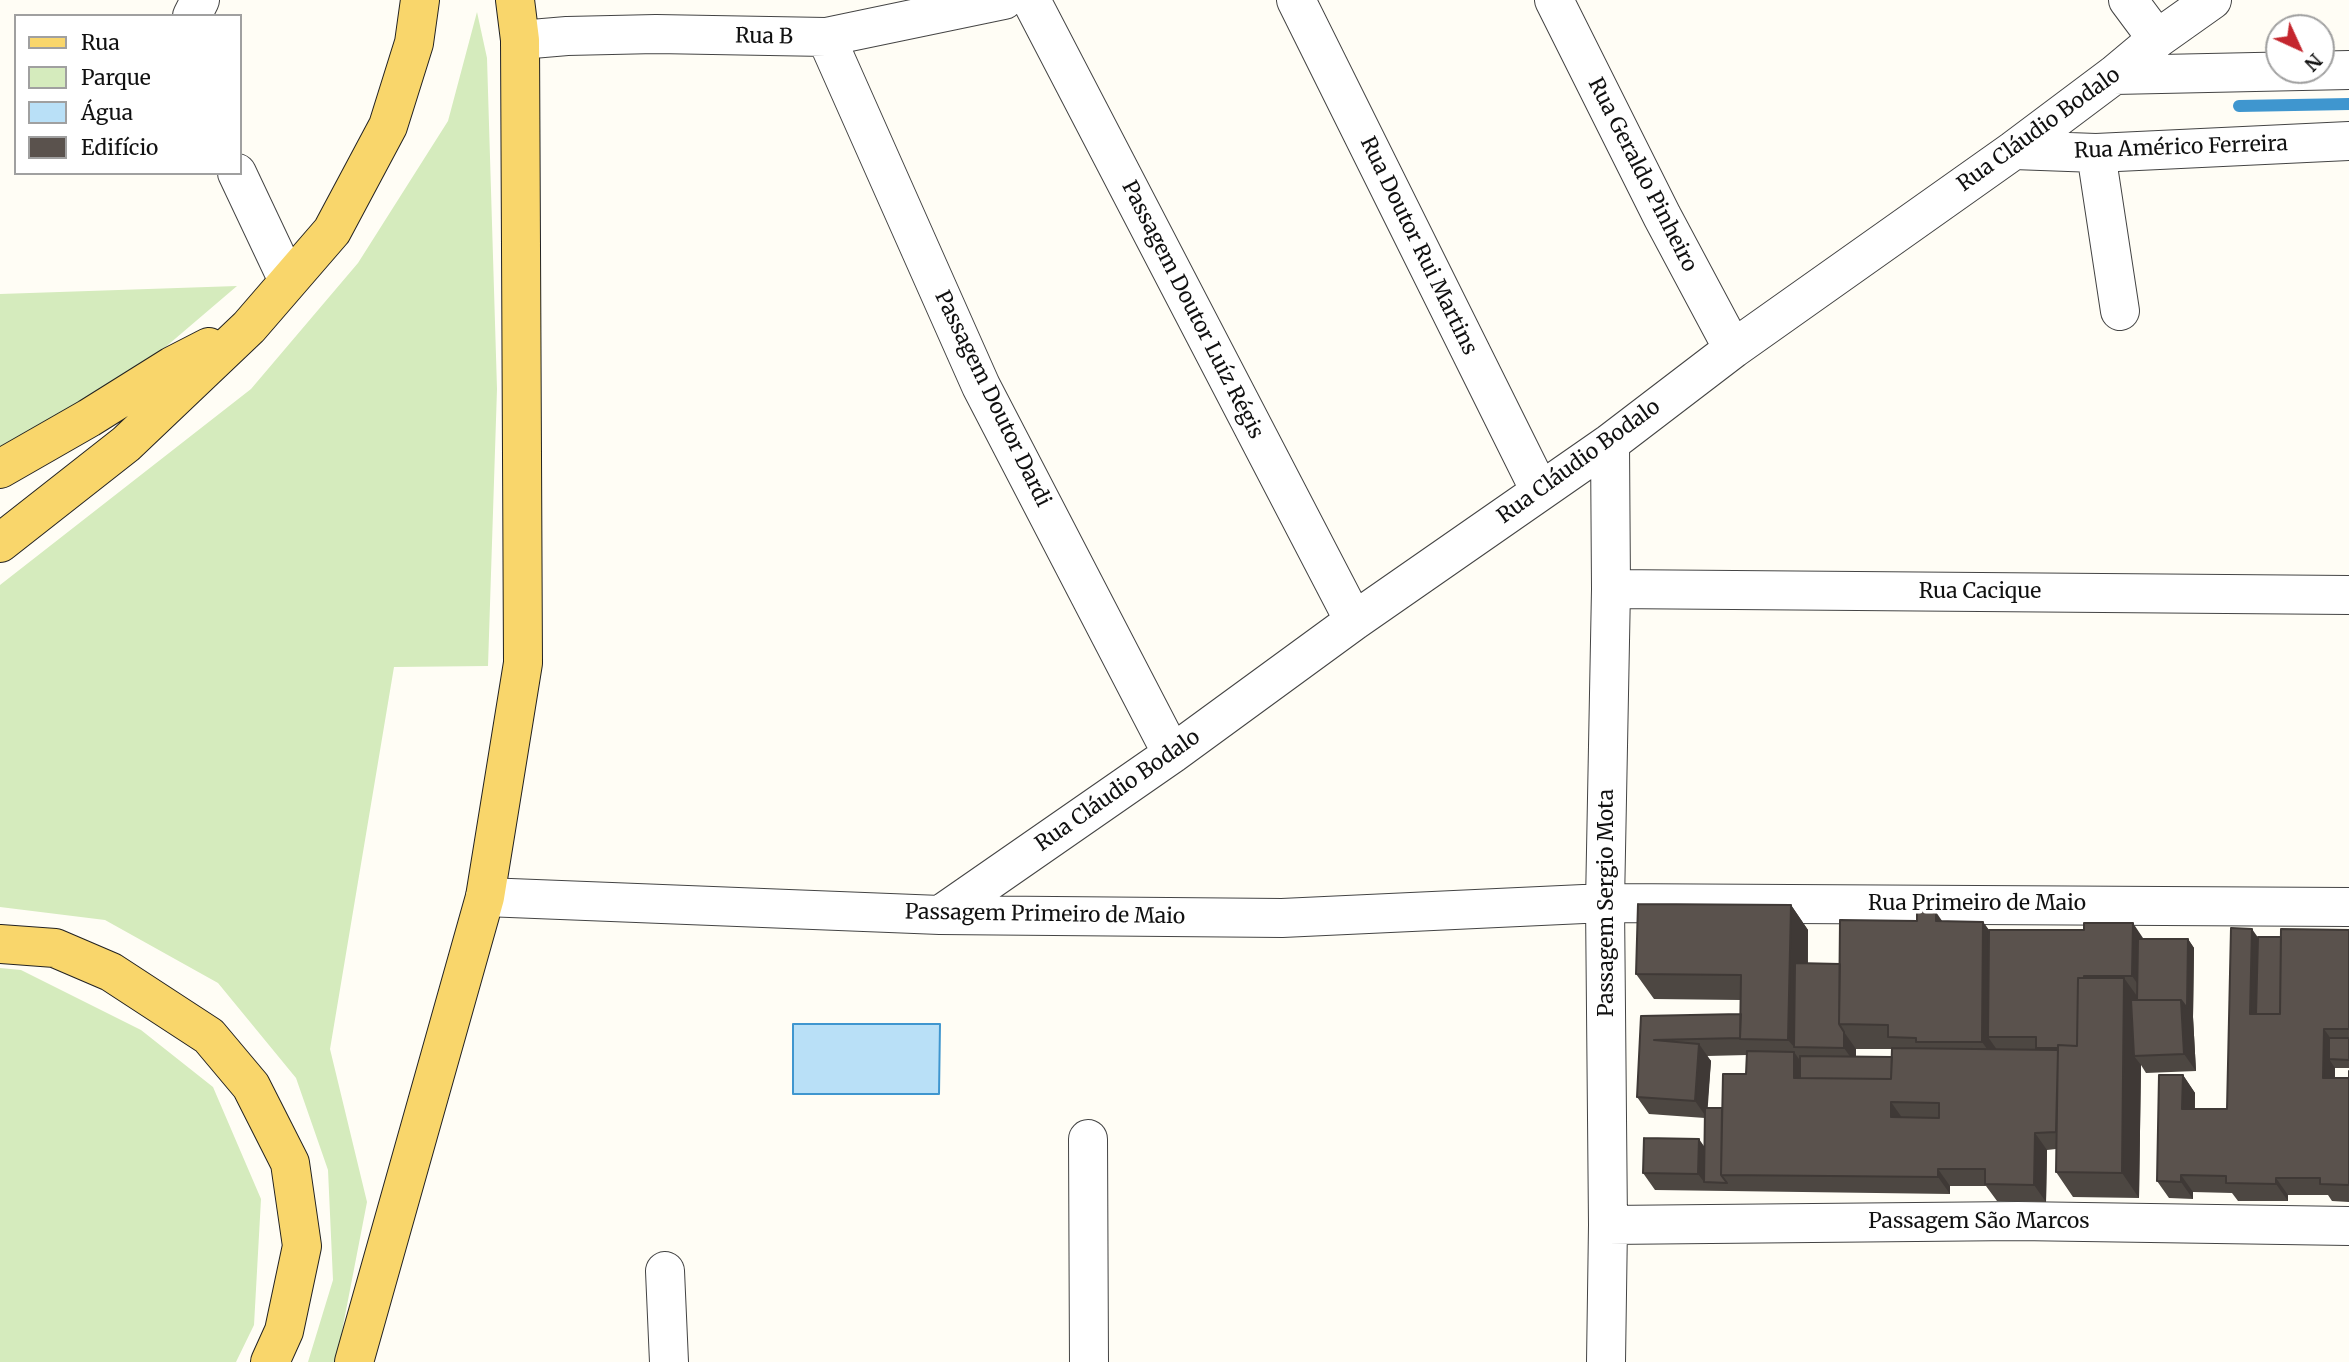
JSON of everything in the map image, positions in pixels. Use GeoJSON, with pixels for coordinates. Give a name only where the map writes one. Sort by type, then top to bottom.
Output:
{"type":"FeatureCollection","features":[{"type":"Feature","properties":{"kind":"main road"},"geometry":{"type":"LineString","coordinates":[[0,543],[126,444],[249,327],[332,231],[388,126],[414,43],[420,0]]}},
{"type":"Feature","properties":{"kind":"main road"},"geometry":{"type":"LineString","coordinates":[[354,1362],[485,897],[523,663],[520,40],[515,0]]}},
{"type":"Feature","properties":{"kind":"main road"},"geometry":{"type":"LineString","coordinates":[[0,469],[172,366],[249,327]]}},
{"type":"Feature","properties":{"kind":"main road"},"geometry":{"type":"LineString","coordinates":[[0,944],[55,948],[111,972],[209,1036],[251,1086],[290,1163],[302,1246],[284,1331],[270,1362]]}},
{"type":"Feature","properties":{"kind":"street","name":"Rua B"},"geometry":{"type":"LineString","coordinates":[[520,40],[656,34],[826,37],[1004,0]]}},
{"type":"Feature","properties":{"kind":"street","name":"Passagem Doutor Luíz Régis"},"geometry":{"type":"LineString","coordinates":[[1031,0],[1354,621]]}},
{"type":"Feature","properties":{"kind":"street","name":"Rua Doutor Rui Martins"},"geometry":{"type":"LineString","coordinates":[[1296,0],[1540,491]]}},
{"type":"Feature","properties":{"kind":"street","name":"Rua Geraldo Pinheiro"},"geometry":{"type":"LineString","coordinates":[[1554,0],[1662,216],[1733,349]]}},
{"type":"Feature","properties":{"kind":"street"},"geometry":{"type":"LineString","coordinates":[[2128,0],[2157,39]]}},
{"type":"Feature","properties":{"kind":"street","name":"Rua Cláudio Bodalo"},"geometry":{"type":"LineString","coordinates":[[940,915],[1610,443],[1733,349],[2014,150],[2211,0]]}},
{"type":"Feature","properties":{"kind":"street","name":"Passagem Doutor Dardi"},"geometry":{"type":"LineString","coordinates":[[826,37],[981,386],[1172,754]]}},
{"type":"Feature","properties":{"kind":"street"},"geometry":{"type":"LineString","coordinates":[[2114,75],[2349,70]]}},
{"type":"Feature","properties":{"kind":"street","name":"Rua Américo Ferreira"},"geometry":{"type":"LineString","coordinates":[[2014,150],[2096,153],[2349,141]]}},
{"type":"Feature","properties":{"kind":"street"},"geometry":{"type":"LineString","coordinates":[[2096,153],[2120,311]]}},
{"type":"Feature","properties":{"kind":"street"},"geometry":{"type":"LineString","coordinates":[[238,175],[288,281]]}},
{"type":"Feature","properties":{"kind":"street","name":"Passagem Sergio Mota"},"geometry":{"type":"LineString","coordinates":[[1606,1362],[1608,1225],[1605,903],[1611,589],[1610,443]]}},
{"type":"Feature","properties":{"kind":"street","name":"Rua Cacique"},"geometry":{"type":"LineString","coordinates":[[1611,589],[2349,595]]}},
{"type":"Feature","properties":{"kind":"street","name":"Passagem Primeiro de Maio"},"geometry":{"type":"LineString","coordinates":[[485,897],[940,915],[1282,918],[1605,903]]}},
{"type":"Feature","properties":{"kind":"street","name":"Rua Primeiro de Maio"},"geometry":{"type":"LineString","coordinates":[[1605,903],[2349,907]]}},
{"type":"Feature","properties":{"kind":"street"},"geometry":{"type":"LineString","coordinates":[[1088,1139],[1089,1362]]}},
{"type":"Feature","properties":{"kind":"street","name":"Passagem São Marcos"},"geometry":{"type":"LineString","coordinates":[[1608,1225],[2018,1221],[2349,1226]]}},
{"type":"Feature","properties":{"kind":"street"},"geometry":{"type":"LineString","coordinates":[[665,1271],[669,1362]]}},
{"type":"Feature","properties":{"kind":"green space"},"geometry":{"type":"Polygon","coordinates":[[[477,12],[487,58],[497,389],[488,666],[394,667],[330,1049],[367,1202],[336,1362],[308,1362],[333,1280],[328,1170],[296,1078],[218,983],[105,920],[0,907],[0,585],[251,389],[358,263],[448,121],[477,12]]]}},
{"type":"Feature","properties":{"kind":"green space"},"geometry":{"type":"Polygon","coordinates":[[[237,286],[87,414],[0,467],[0,294],[237,286]]]}},
{"type":"Feature","properties":{"kind":"green space"},"geometry":{"type":"Polygon","coordinates":[[[0,968],[21,970],[141,1030],[213,1087],[261,1199],[254,1325],[236,1362],[0,1362],[0,968]]]}},
{"type":"Feature","properties":{"kind":"water"},"geometry":{"type":"Polygon","coordinates":[[[793,1024],[940,1024],[939,1094],[793,1094],[793,1024]]]}},
{"type":"Feature","properties":{"kind":"building"},"geometry":{"type":"Polygon","coordinates":[[[1638,904],[1791,905],[1788,1040],[1740,1039],[1741,975],[1636,974],[1638,904]]]}},
{"type":"Feature","properties":{"kind":"building"},"geometry":{"type":"Polygon","coordinates":[[[1917,912],[1936,912],[1936,921],[1983,922],[1982,1042],[1916,1042],[1916,1038],[1888,1037],[1888,1025],[1839,1024],[1840,920],[1917,921],[1917,912]]]}},
{"type":"Feature","properties":{"kind":"building"},"geometry":{"type":"Polygon","coordinates":[[[2084,923],[2133,923],[2132,976],[2078,978],[2077,1046],[2036,1048],[2036,1037],[1988,1037],[1989,930],[2084,930],[2084,923]]]}},
{"type":"Feature","properties":{"kind":"building"},"geometry":{"type":"Polygon","coordinates":[[[2231,928],[2252,929],[2250,1014],[2280,1014],[2281,929],[2349,930],[2349,1029],[2324,1029],[2323,1078],[2349,1078],[2349,1185],[2320,1184],[2320,1178],[2276,1178],[2276,1184],[2226,1183],[2226,1176],[2181,1175],[2181,1182],[2157,1181],[2159,1075],[2183,1075],[2182,1109],[2227,1109],[2231,928]]]}},
{"type":"Feature","properties":{"kind":"building"},"geometry":{"type":"Polygon","coordinates":[[[2258,937],[2281,937],[2280,1014],[2256,1014],[2258,937]]]}},
{"type":"Feature","properties":{"kind":"building"},"geometry":{"type":"Polygon","coordinates":[[[2138,939],[2188,939],[2187,1008],[2181,1000],[2137,1000],[2138,939]]]}},
{"type":"Feature","properties":{"kind":"building"},"geometry":{"type":"Polygon","coordinates":[[[1795,963],[1840,964],[1839,1024],[1844,1032],[1844,1048],[1794,1047],[1795,963]]]}},
{"type":"Feature","properties":{"kind":"building"},"geometry":{"type":"Polygon","coordinates":[[[2078,978],[2124,978],[2122,1173],[2056,1172],[2058,1045],[2077,1046],[2078,978]]]}},
{"type":"Feature","properties":{"kind":"building"},"geometry":{"type":"Polygon","coordinates":[[[2131,1000],[2181,1000],[2184,1054],[2134,1056],[2131,1000]]]}},
{"type":"Feature","properties":{"kind":"building"},"geometry":{"type":"Polygon","coordinates":[[[1741,1014],[1740,1038],[1654,1040],[1699,1044],[1695,1101],[1637,1097],[1641,1016],[1741,1014]]]}},
{"type":"Feature","properties":{"kind":"building"},"geometry":{"type":"Polygon","coordinates":[[[2329,1038],[2349,1038],[2349,1060],[2329,1059],[2329,1038]]]}},
{"type":"Feature","properties":{"kind":"building"},"geometry":{"type":"Polygon","coordinates":[[[1892,1048],[2058,1050],[2056,1132],[2035,1133],[2034,1185],[1985,1184],[1985,1169],[1938,1169],[1938,1177],[1721,1175],[1723,1074],[1746,1074],[1747,1051],[1794,1052],[1794,1078],[1891,1079],[1892,1048]],[[1891,1102],[1891,1117],[1939,1118],[1939,1103],[1891,1102]]]}},
{"type":"Feature","properties":{"kind":"building"},"geometry":{"type":"Polygon","coordinates":[[[1800,1056],[1892,1057],[1891,1079],[1800,1078],[1800,1056]]]}},
{"type":"Feature","properties":{"kind":"building"},"geometry":{"type":"Polygon","coordinates":[[[1705,1108],[1722,1108],[1721,1175],[1727,1183],[1704,1182],[1705,1108]]]}},
{"type":"Feature","properties":{"kind":"building"},"geometry":{"type":"Polygon","coordinates":[[[1644,1138],[1699,1139],[1698,1174],[1643,1173],[1644,1138]]]}},
{"type":"Feature","properties":{"kind":"waterway"},"geometry":{"type":"LineString","coordinates":[[2239,106],[2349,104]]}}]}
